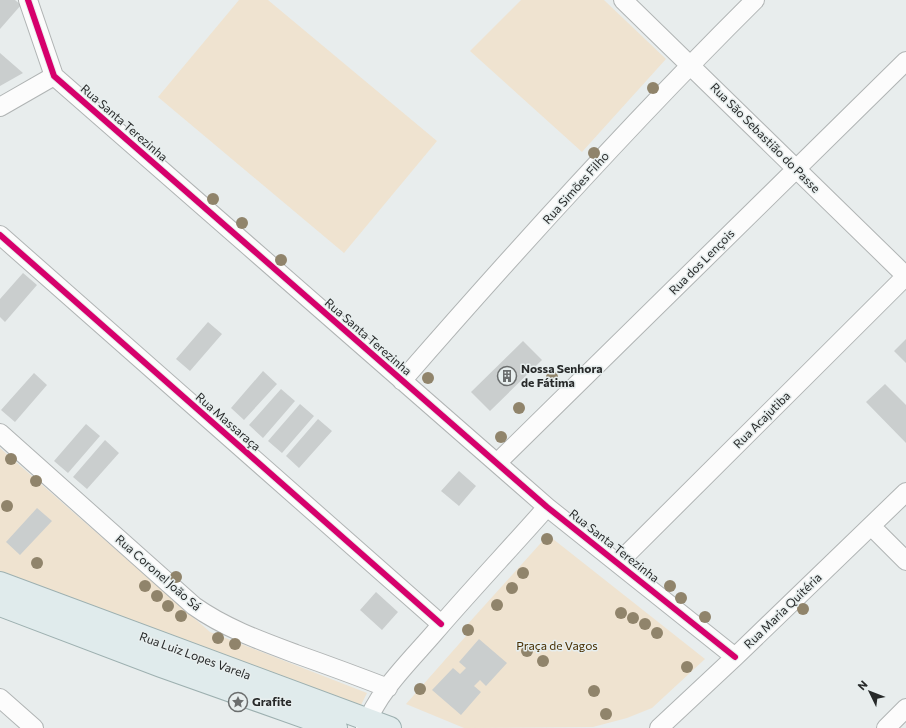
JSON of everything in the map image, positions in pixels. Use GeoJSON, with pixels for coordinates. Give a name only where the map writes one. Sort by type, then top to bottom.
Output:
{"type":"FeatureCollection","features":[{"type":"Feature","properties":{"kind":"main road","name":"Rua Luiz Lopes Varela"},"geometry":{"type":"LineString","coordinates":[[0,583],[167,645],[366,724],[390,728]]}},
{"type":"Feature","properties":{"kind":"main road","name":"Rua Luiz Lopes Varela"},"geometry":{"type":"LineString","coordinates":[[0,605],[161,666],[336,728]]}},
{"type":"Feature","properties":{"kind":"main road"},"geometry":{"type":"LineString","coordinates":[[161,666],[167,645]]}},
{"type":"Feature","properties":{"kind":"street","name":"Rua Santa Terezinha"},"geometry":{"type":"LineString","coordinates":[[28,0],[54,76],[547,507],[735,657]]}},
{"type":"Feature","properties":{"kind":"street","name":"Rua São Sebastião do Passe"},"geometry":{"type":"LineString","coordinates":[[624,0],[906,276]]}},
{"type":"Feature","properties":{"kind":"street","name":"Rua Simões Filho"},"geometry":{"type":"LineString","coordinates":[[402,381],[516,253],[690,64],[755,0]]}},
{"type":"Feature","properties":{"kind":"street","name":"Rua dos Lençois"},"geometry":{"type":"LineString","coordinates":[[497,464],[906,61]]}},
{"type":"Feature","properties":{"kind":"street"},"geometry":{"type":"LineString","coordinates":[[0,107],[54,76]]}},
{"type":"Feature","properties":{"kind":"street","name":"Rua Massaraça"},"geometry":{"type":"LineString","coordinates":[[0,236],[441,624]]}},
{"type":"Feature","properties":{"kind":"street","name":"Rua Acajutiba"},"geometry":{"type":"LineString","coordinates":[[618,564],[906,276]]}},
{"type":"Feature","properties":{"kind":"street","name":"Rua Coronel João Sá"},"geometry":{"type":"LineString","coordinates":[[0,433],[194,606],[208,616],[264,642],[388,688]]}},
{"type":"Feature","properties":{"kind":"street","name":"Rua Maria Quitéria"},"geometry":{"type":"LineString","coordinates":[[659,728],[906,492]]}},
{"type":"Feature","properties":{"kind":"street"},"geometry":{"type":"LineString","coordinates":[[366,724],[388,688],[441,624],[547,507]]}},
{"type":"Feature","properties":{"kind":"street"},"geometry":{"type":"LineString","coordinates":[[871,526],[906,561]]}},
{"type":"Feature","properties":{"kind":"street"},"geometry":{"type":"LineString","coordinates":[[0,698],[34,728]]}},
{"type":"Feature","properties":{"kind":"street"},"geometry":{"type":"LineString","coordinates":[[886,728],[906,708]]}},
{"type":"Feature","properties":{"kind":"green space"},"geometry":{"type":"Polygon","coordinates":[[[239,0],[268,0],[437,141],[344,253],[158,97],[239,0]]]}},
{"type":"Feature","properties":{"kind":"green space"},"geometry":{"type":"Polygon","coordinates":[[[521,0],[604,0],[666,59],[582,152],[470,51],[521,0]]]}},
{"type":"Feature","properties":{"kind":"green space"},"geometry":{"type":"Polygon","coordinates":[[[0,448],[210,632],[367,693],[360,707],[0,573],[0,448]]]}},
{"type":"Feature","properties":{"kind":"green space","name":"Praça de Vagos"},"geometry":{"type":"Polygon","coordinates":[[[548,535],[705,659],[652,708],[627,718],[593,727],[464,728],[406,704],[466,636],[466,626],[548,535]]]}},
{"type":"Feature","properties":{"kind":"building"},"geometry":{"type":"Polygon","coordinates":[[[0,0],[15,0],[21,5],[0,29],[0,0]]]}},
{"type":"Feature","properties":{"kind":"building"},"geometry":{"type":"Polygon","coordinates":[[[0,53],[23,73],[0,86],[0,53]]]}},
{"type":"Feature","properties":{"kind":"building"},"geometry":{"type":"Polygon","coordinates":[[[23,273],[37,285],[5,322],[0,317],[0,299],[23,273]]]}},
{"type":"Feature","properties":{"kind":"building"},"geometry":{"type":"Polygon","coordinates":[[[208,322],[222,334],[190,371],[176,359],[208,322]]]}},
{"type":"Feature","properties":{"kind":"building"},"geometry":{"type":"Polygon","coordinates":[[[906,339],[906,363],[894,351],[906,339]]]}},
{"type":"Feature","properties":{"kind":"building","name":"Nossa Senhora de Fátima"},"geometry":{"type":"Polygon","coordinates":[[[523,341],[542,360],[490,411],[471,392],[523,341]]]}},
{"type":"Feature","properties":{"kind":"building"},"geometry":{"type":"Polygon","coordinates":[[[263,371],[277,384],[244,420],[231,408],[263,371]]]}},
{"type":"Feature","properties":{"kind":"building"},"geometry":{"type":"Polygon","coordinates":[[[34,373],[47,385],[15,422],[1,410],[34,373]]]}},
{"type":"Feature","properties":{"kind":"building"},"geometry":{"type":"Polygon","coordinates":[[[885,384],[906,405],[906,443],[866,402],[885,384]]]}},
{"type":"Feature","properties":{"kind":"building"},"geometry":{"type":"Polygon","coordinates":[[[281,389],[295,401],[263,438],[249,425],[281,389]]]}},
{"type":"Feature","properties":{"kind":"building"},"geometry":{"type":"Polygon","coordinates":[[[300,404],[314,416],[282,453],[268,441],[300,404]]]}},
{"type":"Feature","properties":{"kind":"building"},"geometry":{"type":"Polygon","coordinates":[[[318,419],[332,431],[299,468],[286,456],[318,419]]]}},
{"type":"Feature","properties":{"kind":"building"},"geometry":{"type":"Polygon","coordinates":[[[86,424],[100,436],[68,473],[54,461],[86,424]]]}},
{"type":"Feature","properties":{"kind":"building"},"geometry":{"type":"Polygon","coordinates":[[[105,440],[119,453],[87,489],[73,477],[105,440]]]}},
{"type":"Feature","properties":{"kind":"building"},"geometry":{"type":"Polygon","coordinates":[[[459,471],[476,486],[459,506],[441,491],[459,471]]]}},
{"type":"Feature","properties":{"kind":"building"},"geometry":{"type":"Polygon","coordinates":[[[37,508],[52,521],[20,555],[6,542],[37,508]]]}},
{"type":"Feature","properties":{"kind":"building"},"geometry":{"type":"Polygon","coordinates":[[[376,592],[398,612],[382,630],[360,610],[376,592]]]}},
{"type":"Feature","properties":{"kind":"building"},"geometry":{"type":"Polygon","coordinates":[[[479,639],[507,663],[486,686],[480,680],[474,686],[481,692],[461,715],[432,690],[453,668],[460,674],[466,668],[459,662],[479,639]]]}},
{"type":"Feature","properties":{"kind":"cycle path"},"geometry":{"type":"LineString","coordinates":[[28,0],[54,76],[547,507],[735,657]]}},
{"type":"Feature","properties":{"kind":"cycle path"},"geometry":{"type":"LineString","coordinates":[[0,235],[441,624]]}},
{"type":"Feature","properties":{"kind":"place","name":"Nossa Senhora de Fátima"},"geometry":{"type":"Point","coordinates":[507,376]}},
{"type":"Feature","properties":{"kind":"place","name":"Grafite"},"geometry":{"type":"Point","coordinates":[238,702]}}]}
